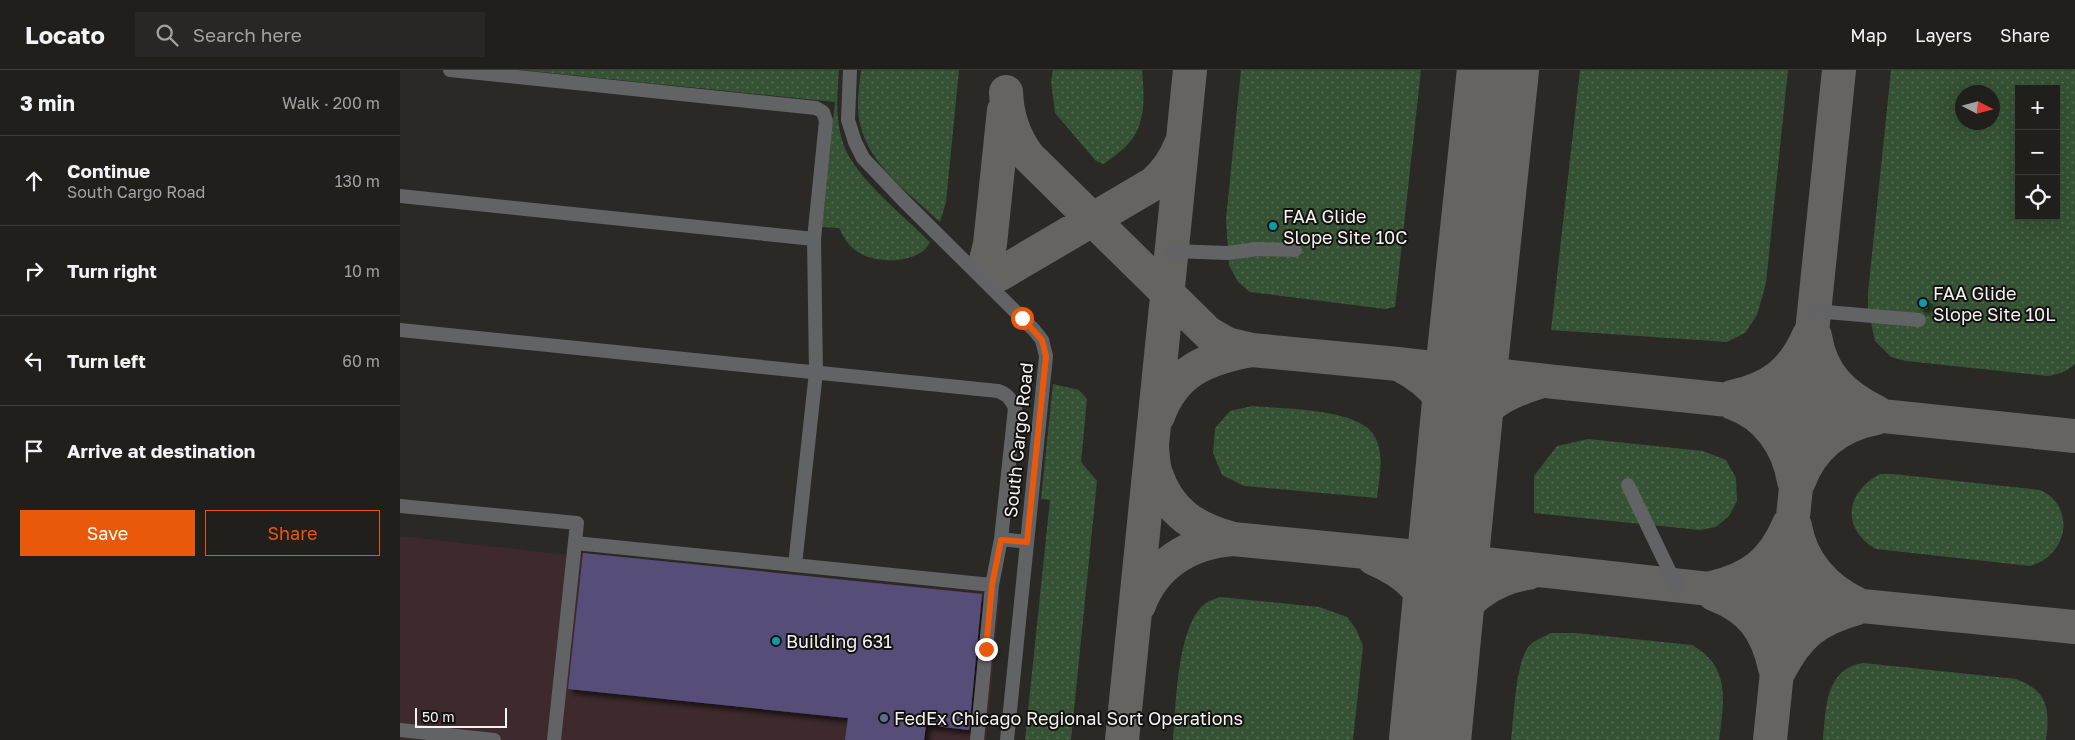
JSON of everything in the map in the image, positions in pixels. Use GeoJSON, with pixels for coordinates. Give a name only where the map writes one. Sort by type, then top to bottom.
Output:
{"type":"FeatureCollection","features":[{"type":"Feature","properties":{"kind":"lane"},"geometry":{"type":"LineString","coordinates":[[450,70],[816,108],[823,112],[826,122],[814,239],[816,372],[795,565]]}},
{"type":"Feature","properties":{"kind":"lane","name":"South Cargo Road"},"geometry":{"type":"LineString","coordinates":[[850,70],[848,120],[855,142],[863,158],[1028,323],[1042,340],[1046,356],[1007,740]]}},
{"type":"Feature","properties":{"kind":"lane"},"geometry":{"type":"LineString","coordinates":[[400,196],[814,239]]}},
{"type":"Feature","properties":{"kind":"lane"},"geometry":{"type":"LineString","coordinates":[[1172,250],[1228,253],[1257,249],[1295,250]]}},
{"type":"Feature","properties":{"kind":"lane"},"geometry":{"type":"LineString","coordinates":[[1815,311],[1919,320]]}},
{"type":"Feature","properties":{"kind":"lane"},"geometry":{"type":"LineString","coordinates":[[400,330],[998,391],[1006,394],[1012,400],[1015,408],[1001,540],[992,585],[977,740]]}},
{"type":"Feature","properties":{"kind":"lane"},"geometry":{"type":"LineString","coordinates":[[1628,485],[1677,587]]}},
{"type":"Feature","properties":{"kind":"lane"},"geometry":{"type":"LineString","coordinates":[[400,506],[577,523],[554,740]]}},
{"type":"Feature","properties":{"kind":"lane"},"geometry":{"type":"LineString","coordinates":[[1001,540],[1027,542]]}},
{"type":"Feature","properties":{"kind":"lane"},"geometry":{"type":"LineString","coordinates":[[575,543],[992,585]]}},
{"type":"Feature","properties":{"kind":"lane"},"geometry":{"type":"LineString","coordinates":[[400,730],[424,736],[494,740]]}},
{"type":"Feature","properties":{"kind":"shaded area"},"geometry":{"type":"Polygon","coordinates":[[[400,536],[560,554],[581,556],[581,553],[1000,595],[986,740],[400,740],[400,536]]]}},
{"type":"Feature","properties":{"kind":"green space"},"geometry":{"type":"Polygon","coordinates":[[[521,70],[839,70],[837,99],[839,127],[844,146],[850,158],[870,184],[930,242],[923,251],[907,258],[898,260],[879,259],[855,250],[848,243],[839,228],[822,227],[835,102],[521,70]]]}},
{"type":"Feature","properties":{"kind":"green space"},"geometry":{"type":"Polygon","coordinates":[[[861,70],[959,70],[946,202],[940,222],[892,178],[872,153],[860,124],[858,110],[861,70]]]}},
{"type":"Feature","properties":{"kind":"green space"},"geometry":{"type":"Polygon","coordinates":[[[1053,70],[1142,70],[1143,109],[1138,128],[1128,144],[1104,164],[1096,161],[1055,113],[1051,81],[1053,70]]]}},
{"type":"Feature","properties":{"kind":"green space"},"geometry":{"type":"Polygon","coordinates":[[[1241,70],[1421,70],[1395,307],[1385,309],[1250,292],[1238,282],[1229,265],[1226,219],[1241,70]]]}},
{"type":"Feature","properties":{"kind":"green space"},"geometry":{"type":"Polygon","coordinates":[[[1580,70],[1788,70],[1766,283],[1757,315],[1745,333],[1727,342],[1551,330],[1580,70]]]}},
{"type":"Feature","properties":{"kind":"green space"},"geometry":{"type":"Polygon","coordinates":[[[1891,70],[2075,70],[2075,364],[2069,369],[2048,376],[1906,361],[1891,357],[1875,341],[1868,309],[1868,293],[1891,70]]]}},
{"type":"Feature","properties":{"kind":"green space"},"geometry":{"type":"Polygon","coordinates":[[[1053,384],[1079,390],[1087,399],[1081,462],[1097,481],[1071,740],[1025,740],[1050,500],[1041,499],[1053,384]]]}},
{"type":"Feature","properties":{"kind":"green space"},"geometry":{"type":"Polygon","coordinates":[[[1252,406],[1300,409],[1338,415],[1367,427],[1375,437],[1380,452],[1381,468],[1377,498],[1244,486],[1222,475],[1213,453],[1215,428],[1230,411],[1252,406]]]}},
{"type":"Feature","properties":{"kind":"green space"},"geometry":{"type":"Polygon","coordinates":[[[1588,439],[1703,451],[1726,460],[1736,478],[1737,501],[1729,516],[1716,527],[1700,530],[1534,513],[1534,476],[1557,446],[1588,439]]]}},
{"type":"Feature","properties":{"kind":"green space"},"geometry":{"type":"Polygon","coordinates":[[[1880,474],[2040,490],[2051,497],[2059,507],[2063,518],[2063,530],[2060,541],[2053,552],[2043,560],[2030,566],[1876,549],[1865,541],[1857,531],[1852,511],[1854,500],[1860,490],[1880,474]]]}},
{"type":"Feature","properties":{"kind":"green space"},"geometry":{"type":"Polygon","coordinates":[[[1220,597],[1319,607],[1347,617],[1356,629],[1363,646],[1353,740],[1173,740],[1177,687],[1189,628],[1196,613],[1206,603],[1220,597]]]}},
{"type":"Feature","properties":{"kind":"green space"},"geometry":{"type":"Polygon","coordinates":[[[1551,633],[1575,633],[1692,645],[1705,654],[1719,674],[1723,698],[1719,740],[1511,740],[1518,675],[1526,651],[1531,644],[1551,633]]]}},
{"type":"Feature","properties":{"kind":"green space"},"geometry":{"type":"Polygon","coordinates":[[[1864,663],[2016,679],[2035,689],[2041,695],[2047,710],[2048,719],[2046,740],[1823,740],[1827,703],[1835,681],[1851,666],[1864,663]]]}},
{"type":"Feature","properties":{"kind":"building","name":"FAA Glide Slope Site 10L"},"geometry":{"type":"Polygon","coordinates":[[[1919,298],[1928,299],[1927,309],[1918,308],[1919,298]]]}},
{"type":"Feature","properties":{"kind":"building","name":"Building 631"},"geometry":{"type":"Polygon","coordinates":[[[583,553],[982,594],[969,730],[926,725],[924,740],[845,740],[848,718],[568,689],[583,553]]]}},
{"type":"Feature","properties":{"kind":"taxiway"},"geometry":{"type":"LineString","coordinates":[[1122,740],[1190,70]]}},
{"type":"Feature","properties":{"kind":"taxiway"},"geometry":{"type":"LineString","coordinates":[[1770,740],[1839,70]]}},
{"type":"Feature","properties":{"kind":"taxiway"},"geometry":{"type":"LineString","coordinates":[[1006,92],[1012,126],[1018,141],[1028,156],[1208,333],[1227,344],[1252,350],[2075,436]]}},
{"type":"Feature","properties":{"kind":"taxiway"},"geometry":{"type":"LineString","coordinates":[[986,260],[990,244],[1004,110]]}},
{"type":"Feature","properties":{"kind":"taxiway"},"geometry":{"type":"LineString","coordinates":[[1000,274],[1153,184],[1170,166],[1181,144]]}},
{"type":"Feature","properties":{"kind":"taxiway"},"geometry":{"type":"LineString","coordinates":[[1732,397],[1758,389],[1779,377],[1796,359],[1809,335]]}},
{"type":"Feature","properties":{"kind":"taxiway"},"geometry":{"type":"LineString","coordinates":[[1815,336],[1822,362],[1836,383],[1854,399],[1878,413]]}},
{"type":"Feature","properties":{"kind":"taxiway"},"geometry":{"type":"LineString","coordinates":[[1158,416],[1173,388],[1194,369],[1221,357],[1252,350]]}},
{"type":"Feature","properties":{"kind":"taxiway"},"geometry":{"type":"LineString","coordinates":[[1400,365],[1433,388],[1441,398],[1453,420],[1459,447],[1474,422],[1491,404],[1513,392],[1539,382]]}},
{"type":"Feature","properties":{"kind":"taxiway"},"geometry":{"type":"LineString","coordinates":[[1733,403],[1756,415],[1774,433],[1787,455],[1794,481]]}},
{"type":"Feature","properties":{"kind":"taxiway"},"geometry":{"type":"LineString","coordinates":[[1799,481],[1811,457],[1829,439],[1851,426],[1876,418]]}},
{"type":"Feature","properties":{"kind":"taxiway"},"geometry":{"type":"LineString","coordinates":[[1152,447],[1156,474],[1168,499],[1176,509],[1207,530],[1233,539],[2075,627]]}},
{"type":"Feature","properties":{"kind":"taxiway"},"geometry":{"type":"LineString","coordinates":[[1711,588],[1738,580],[1759,567],[1776,549],[1789,524]]}},
{"type":"Feature","properties":{"kind":"taxiway"},"geometry":{"type":"LineString","coordinates":[[1795,526],[1803,551],[1816,573],[1835,591],[1857,604]]}},
{"type":"Feature","properties":{"kind":"taxiway"},"geometry":{"type":"LineString","coordinates":[[1139,605],[1154,578],[1176,558],[1188,550],[1202,545],[1233,539]]}},
{"type":"Feature","properties":{"kind":"taxiway"},"geometry":{"type":"LineString","coordinates":[[1373,558],[1399,571],[1416,586],[1441,631],[1459,610],[1479,593],[1502,580],[1528,573]]}},
{"type":"Feature","properties":{"kind":"taxiway"},"geometry":{"type":"LineString","coordinates":[[1714,594],[1738,606],[1755,622],[1767,642],[1775,668]]}},
{"type":"Feature","properties":{"kind":"taxiway"},"geometry":{"type":"LineString","coordinates":[[1779,671],[1794,647],[1810,630],[1831,617],[1857,608]]}},
{"type":"Feature","properties":{"kind":"runway"},"geometry":{"type":"LineString","coordinates":[[1430,740],[1498,70]]}},
{"type":"Feature","properties":{"kind":"place","name":"FAA Glide Slope Site 10C"},"geometry":{"type":"Point","coordinates":[1273,226]}},
{"type":"Feature","properties":{"kind":"place","name":"FAA Glide Slope Site 10L"},"geometry":{"type":"Point","coordinates":[1923,303]}},
{"type":"Feature","properties":{"kind":"place","name":"Building 631"},"geometry":{"type":"Point","coordinates":[776,641]}},
{"type":"Feature","properties":{"kind":"place","name":"FedEx Chicago Regional Sort Operations"},"geometry":{"type":"Point","coordinates":[884,718]}},
{"type":"Feature","properties":{"kind":"route"},"geometry":{"type":"LineString","coordinates":[[986,649],[992,585],[1001,540],[1027,542],[1046,356],[1042,340],[1022,318]]}}]}
